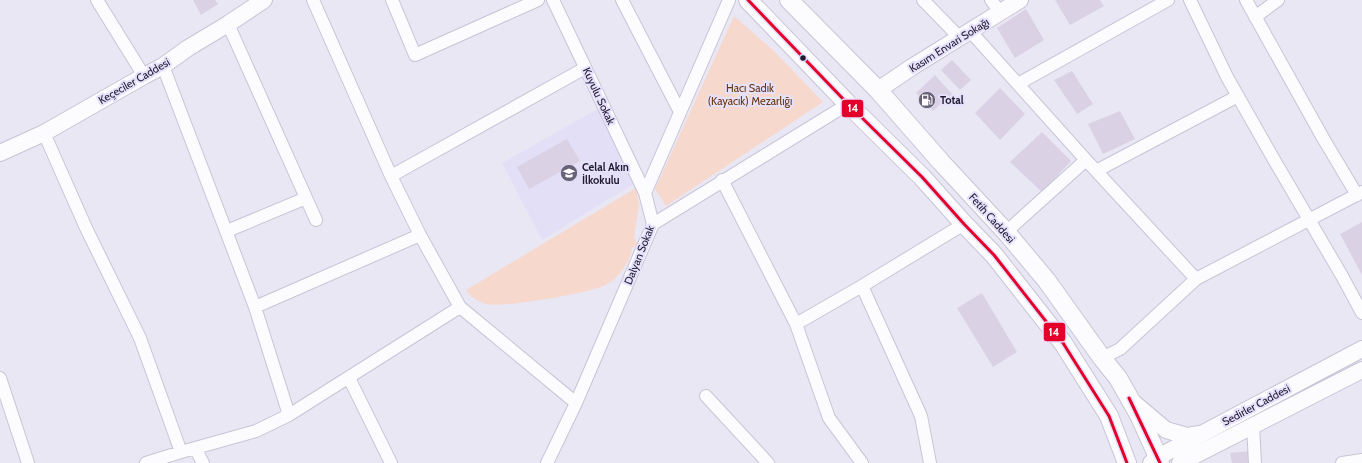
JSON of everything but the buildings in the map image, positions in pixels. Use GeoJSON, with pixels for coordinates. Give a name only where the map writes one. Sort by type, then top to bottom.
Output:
{"type":"FeatureCollection","features":[{"type":"Feature","properties":{"kind":"main road","name":"Keçeciler Caddesi"},"geometry":{"type":"LineString","coordinates":[[0,153],[44,133],[163,66],[188,48],[264,0]]}},
{"type":"Feature","properties":{"kind":"main road"},"geometry":{"type":"LineString","coordinates":[[748,0],[848,104],[922,177],[994,255],[1063,343],[1109,416],[1127,463]]}},
{"type":"Feature","properties":{"kind":"main road","name":"Fetih Caddesi"},"geometry":{"type":"LineString","coordinates":[[789,0],[878,90],[941,162],[1006,232],[1047,281],[1118,378],[1130,398],[1156,461]]}},
{"type":"Feature","properties":{"kind":"main road","name":"Kasım Envari Sokağı"},"geometry":{"type":"LineString","coordinates":[[878,90],[912,67],[966,35],[996,6],[1020,0]]}},
{"type":"Feature","properties":{"kind":"main road"},"geometry":{"type":"LineString","coordinates":[[922,177],[941,162]]}},
{"type":"Feature","properties":{"kind":"main road","name":"Sedirler Caddesi"},"geometry":{"type":"LineString","coordinates":[[1156,461],[1202,434],[1362,349]]}},
{"type":"Feature","properties":{"kind":"main road","name":"Sedirler Caddesi"},"geometry":{"type":"LineString","coordinates":[[1180,463],[1193,459],[1253,425],[1362,370]]}},
{"type":"Feature","properties":{"kind":"main road"},"geometry":{"type":"LineString","coordinates":[[1130,398],[1166,430],[1187,436],[1202,434]]}},
{"type":"Feature","properties":{"kind":"street"},"geometry":{"type":"LineString","coordinates":[[97,0],[144,76]]}},
{"type":"Feature","properties":{"kind":"street"},"geometry":{"type":"LineString","coordinates":[[313,0],[391,176],[420,235],[460,307],[576,404]]}},
{"type":"Feature","properties":{"kind":"street"},"geometry":{"type":"LineString","coordinates":[[392,0],[415,55],[538,0]]}},
{"type":"Feature","properties":{"kind":"street","name":"Kuyulu Sokak"},"geometry":{"type":"LineString","coordinates":[[553,0],[645,193]]}},
{"type":"Feature","properties":{"kind":"street"},"geometry":{"type":"LineString","coordinates":[[622,0],[680,112]]}},
{"type":"Feature","properties":{"kind":"street"},"geometry":{"type":"LineString","coordinates":[[645,193],[729,0]]}},
{"type":"Feature","properties":{"kind":"street"},"geometry":{"type":"LineString","coordinates":[[923,0],[966,35],[1018,84],[1196,279]]}},
{"type":"Feature","properties":{"kind":"street"},"geometry":{"type":"LineString","coordinates":[[1018,84],[1168,0]]}},
{"type":"Feature","properties":{"kind":"street"},"geometry":{"type":"LineString","coordinates":[[1190,0],[1227,77],[1362,313]]}},
{"type":"Feature","properties":{"kind":"street"},"geometry":{"type":"LineString","coordinates":[[1102,358],[1120,349],[1196,279],[1359,194],[1323,138],[1246,0]]}},
{"type":"Feature","properties":{"kind":"street"},"geometry":{"type":"LineString","coordinates":[[1255,17],[1278,0]]}},
{"type":"Feature","properties":{"kind":"street"},"geometry":{"type":"LineString","coordinates":[[228,24],[316,220]]}},
{"type":"Feature","properties":{"kind":"street"},"geometry":{"type":"LineString","coordinates":[[163,66],[255,307],[289,415]]}},
{"type":"Feature","properties":{"kind":"street"},"geometry":{"type":"LineString","coordinates":[[391,176],[585,68]]}},
{"type":"Feature","properties":{"kind":"street"},"geometry":{"type":"LineString","coordinates":[[1096,171],[1238,96]]}},
{"type":"Feature","properties":{"kind":"street"},"geometry":{"type":"LineString","coordinates":[[653,224],[722,180],[848,104]]}},
{"type":"Feature","properties":{"kind":"street"},"geometry":{"type":"LineString","coordinates":[[44,133],[86,228],[140,338],[181,452]]}},
{"type":"Feature","properties":{"kind":"street"},"geometry":{"type":"LineString","coordinates":[[1006,232],[1086,160]]}},
{"type":"Feature","properties":{"kind":"street"},"geometry":{"type":"LineString","coordinates":[[722,180],[796,324],[829,418],[862,463]]}},
{"type":"Feature","properties":{"kind":"street","name":"Dalyan Sokak"},"geometry":{"type":"LineString","coordinates":[[547,463],[576,404],[653,224],[645,193]]}},
{"type":"Feature","properties":{"kind":"street"},"geometry":{"type":"LineString","coordinates":[[227,231],[306,198]]}},
{"type":"Feature","properties":{"kind":"street"},"geometry":{"type":"LineString","coordinates":[[796,324],[964,224]]}},
{"type":"Feature","properties":{"kind":"street"},"geometry":{"type":"LineString","coordinates":[[255,307],[420,235]]}},
{"type":"Feature","properties":{"kind":"street"},"geometry":{"type":"LineString","coordinates":[[862,286],[921,416],[930,463]]}},
{"type":"Feature","properties":{"kind":"street"},"geometry":{"type":"LineString","coordinates":[[146,463],[256,431],[289,415],[460,307]]}},
{"type":"Feature","properties":{"kind":"street"},"geometry":{"type":"LineString","coordinates":[[0,378],[28,463]]}},
{"type":"Feature","properties":{"kind":"street"},"geometry":{"type":"LineString","coordinates":[[349,378],[392,463]]}},
{"type":"Feature","properties":{"kind":"street"},"geometry":{"type":"LineString","coordinates":[[706,396],[768,463]]}},
{"type":"Feature","properties":{"kind":"street"},"geometry":{"type":"LineString","coordinates":[[1253,425],[1255,463]]}},
{"type":"Feature","properties":{"kind":"street"},"geometry":{"type":"LineString","coordinates":[[195,448],[203,463]]}},
{"type":"Feature","properties":{"kind":"street"},"geometry":{"type":"LineString","coordinates":[[1345,463],[1362,460]]}},
{"type":"Feature","properties":{"kind":"shaded area","name":"Celal Akın İlkokulu"},"geometry":{"type":"Polygon","coordinates":[[[601,107],[635,183],[542,240],[502,163],[601,107]]]}},
{"type":"Feature","properties":{"kind":"green space","name":"Hacı Sadık (Kayacık) Mezarlığı"},"geometry":{"type":"Polygon","coordinates":[[[734,16],[773,50],[823,102],[666,206],[655,189],[734,16]]]}},
{"type":"Feature","properties":{"kind":"green space"},"geometry":{"type":"Polygon","coordinates":[[[636,188],[639,204],[634,238],[638,245],[632,248],[628,260],[618,276],[603,286],[580,293],[563,296],[495,305],[480,302],[472,297],[466,290],[636,188]]]}},
{"type":"Feature","properties":{"kind":"transit line","name":"14"},"geometry":{"type":"LineString","coordinates":[[748,0],[848,104],[922,177],[994,255],[1063,343],[1109,416],[1127,463]]}},
{"type":"Feature","properties":{"kind":"transit line","name":"14"},"geometry":{"type":"LineString","coordinates":[[1129,398],[1160,463]]}},
{"type":"Feature","properties":{"kind":"place","name":"Total"},"geometry":{"type":"Point","coordinates":[927,100]}},
{"type":"Feature","properties":{"kind":"place","name":"Celal Akın İlkokulu"},"geometry":{"type":"Point","coordinates":[569,173]}}]}
